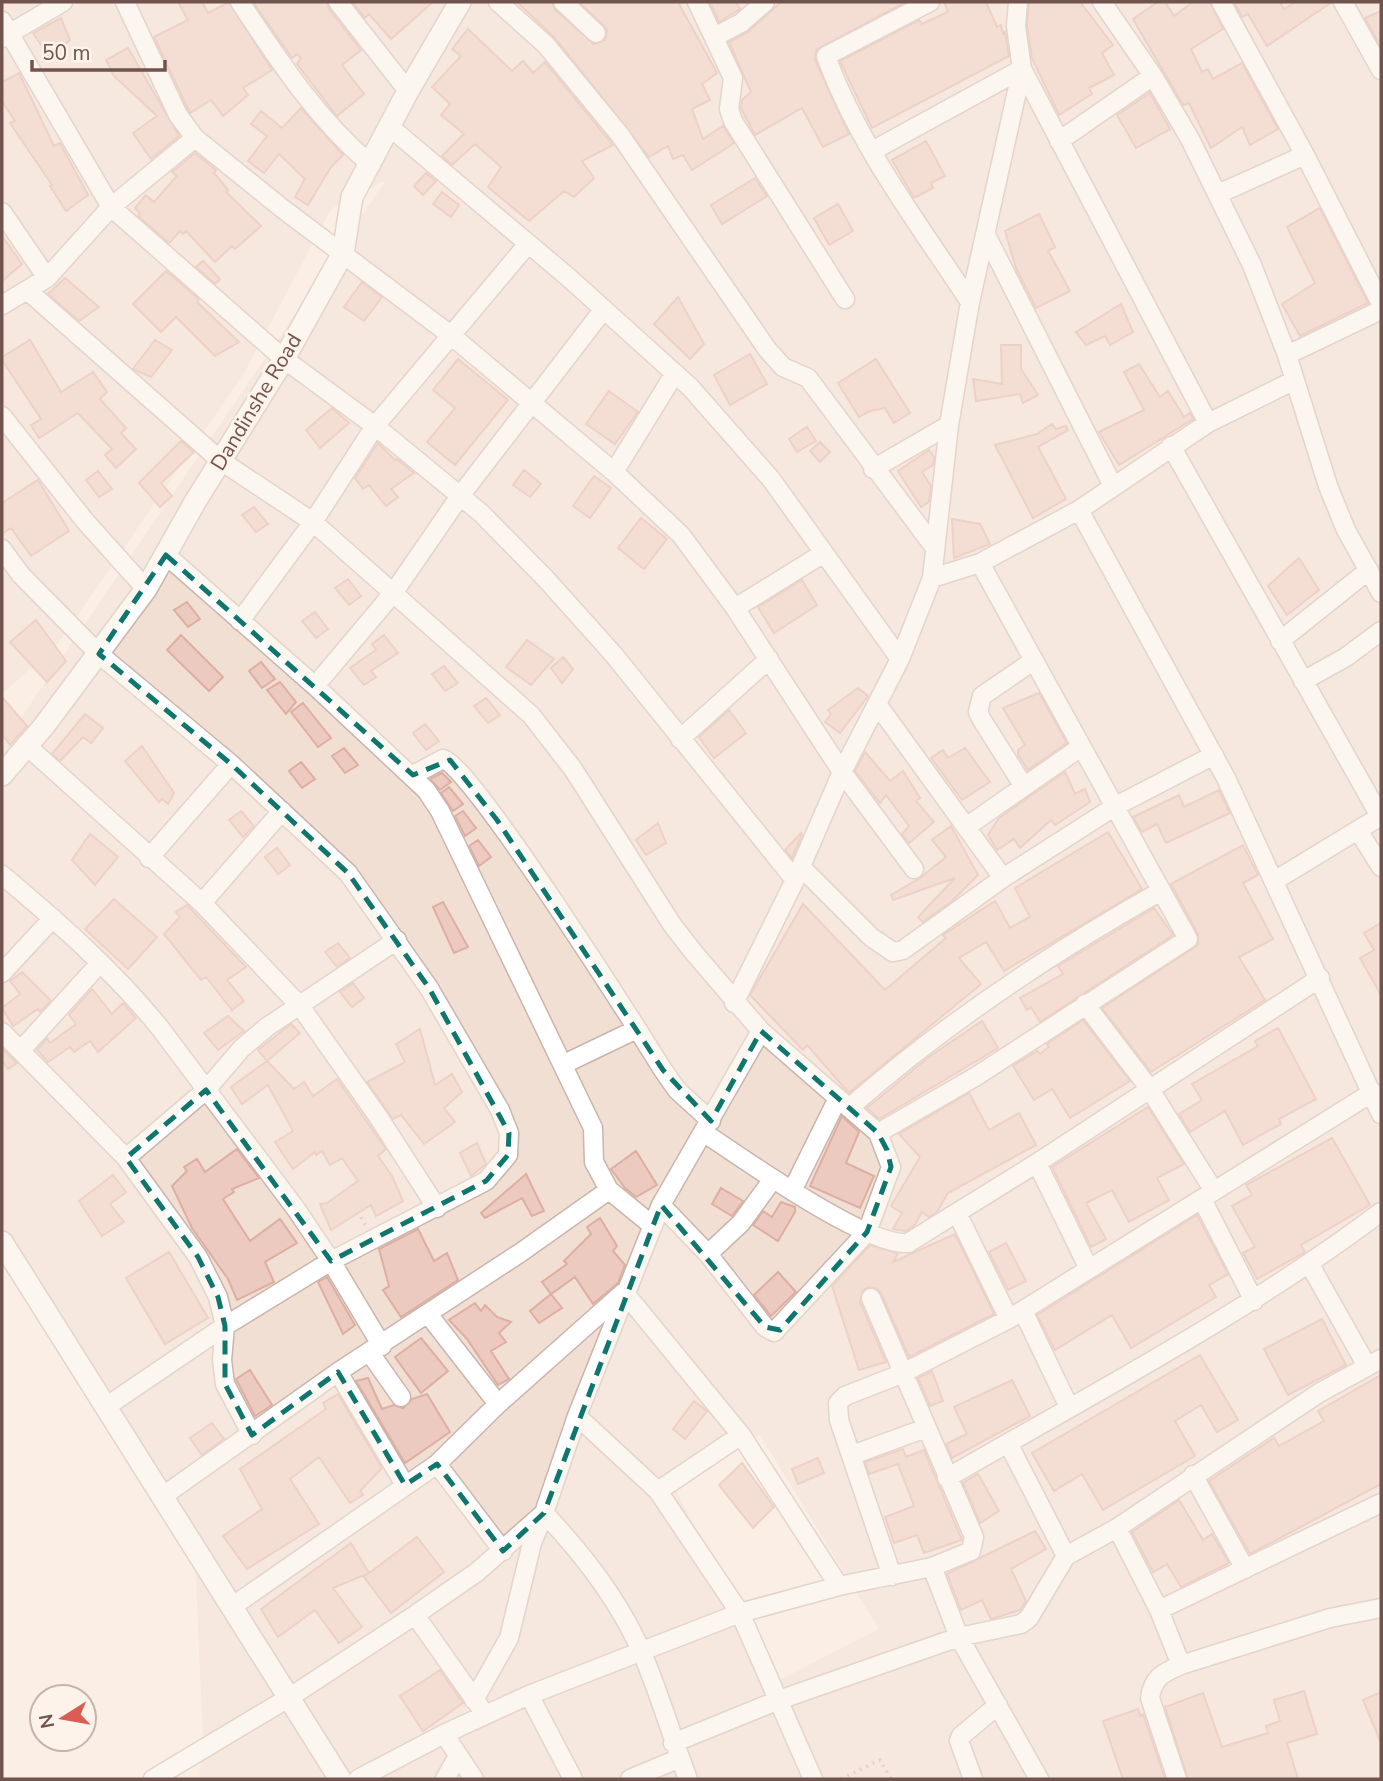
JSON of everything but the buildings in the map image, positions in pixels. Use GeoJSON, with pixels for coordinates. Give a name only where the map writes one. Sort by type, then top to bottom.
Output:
{"type":"FeatureCollection","features":[{"type":"Feature","properties":{"kind":"street"},"geometry":{"type":"LineString","coordinates":[[64,2],[4,31],[111,206],[284,359],[375,426],[460,496],[545,578],[614,655],[680,739],[798,873],[871,937],[893,952],[903,950],[1003,878],[1114,807],[1213,755]]}},
{"type":"Feature","properties":{"kind":"street"},"geometry":{"type":"LineString","coordinates":[[125,2],[178,115],[195,138],[235,172],[452,336],[614,472],[681,535],[735,608],[842,772],[914,869]]}},
{"type":"Feature","properties":{"kind":"street"},"geometry":{"type":"LineString","coordinates":[[240,2],[289,78],[326,123],[370,164]]}},
{"type":"Feature","properties":{"kind":"street"},"geometry":{"type":"LineString","coordinates":[[338,2],[408,90]]}},
{"type":"Feature","properties":{"kind":"street","name":"Dandinshe Road"},"geometry":{"type":"LineString","coordinates":[[2,775],[99,654],[146,589],[284,359],[343,253],[352,197],[391,128],[408,90],[460,2]]}},
{"type":"Feature","properties":{"kind":"street"},"geometry":{"type":"LineString","coordinates":[[498,2],[546,45],[620,135],[767,349],[783,367],[807,378],[935,548]]}},
{"type":"Feature","properties":{"kind":"street"},"geometry":{"type":"LineString","coordinates":[[563,2],[596,33]]}},
{"type":"Feature","properties":{"kind":"street"},"geometry":{"type":"LineString","coordinates":[[697,2],[733,78],[729,109],[733,121],[845,299]]}},
{"type":"Feature","properties":{"kind":"street"},"geometry":{"type":"LineString","coordinates":[[714,37],[741,23],[765,2]]}},
{"type":"Feature","properties":{"kind":"street"},"geometry":{"type":"LineString","coordinates":[[1018,2],[1016,26],[1023,69],[1208,423]]}},
{"type":"Feature","properties":{"kind":"street"},"geometry":{"type":"LineString","coordinates":[[1221,2],[1305,155],[1381,304]]}},
{"type":"Feature","properties":{"kind":"street"},"geometry":{"type":"LineString","coordinates":[[1343,2],[1381,70]]}},
{"type":"Feature","properties":{"kind":"street"},"geometry":{"type":"LineString","coordinates":[[922,3],[826,56],[836,85],[872,151],[970,302]]}},
{"type":"Feature","properties":{"kind":"street"},"geometry":{"type":"LineString","coordinates":[[1111,5],[1217,194],[1252,265],[1287,355],[1328,486],[1346,530],[1381,593]]}},
{"type":"Feature","properties":{"kind":"street"},"geometry":{"type":"LineString","coordinates":[[872,151],[1023,69]]}},
{"type":"Feature","properties":{"kind":"street"},"geometry":{"type":"LineString","coordinates":[[734,1003],[798,873],[842,772],[900,659],[932,578],[949,425],[970,302],[1023,69]]}},
{"type":"Feature","properties":{"kind":"street"},"geometry":{"type":"LineString","coordinates":[[1059,141],[1153,76]]}},
{"type":"Feature","properties":{"kind":"street"},"geometry":{"type":"LineString","coordinates":[[391,128],[675,373],[771,479],[900,659]]}},
{"type":"Feature","properties":{"kind":"street"},"geometry":{"type":"LineString","coordinates":[[2,305],[47,278],[111,206],[195,138]]}},
{"type":"Feature","properties":{"kind":"street"},"geometry":{"type":"LineString","coordinates":[[1217,194],[1305,155]]}},
{"type":"Feature","properties":{"kind":"street"},"geometry":{"type":"LineString","coordinates":[[2,212],[47,278]]}},
{"type":"Feature","properties":{"kind":"street"},"geometry":{"type":"LineString","coordinates":[[986,235],[1113,486]]}},
{"type":"Feature","properties":{"kind":"street"},"geometry":{"type":"LineString","coordinates":[[240,621],[313,522],[375,426],[527,245]]}},
{"type":"Feature","properties":{"kind":"street"},"geometry":{"type":"LineString","coordinates":[[27,290],[222,461],[313,522],[531,715],[573,769],[673,926],[734,1003],[761,1031],[878,1133],[891,1167],[867,1232],[775,1332],[765,1327],[708,1254],[661,1205]]}},
{"type":"Feature","properties":{"kind":"street"},"geometry":{"type":"LineString","coordinates":[[315,686],[394,592],[460,496],[604,309]]}},
{"type":"Feature","properties":{"kind":"street"},"geometry":{"type":"LineString","coordinates":[[1287,355],[1381,310]]}},
{"type":"Feature","properties":{"kind":"street"},"geometry":{"type":"LineString","coordinates":[[614,472],[675,373]]}},
{"type":"Feature","properties":{"kind":"street"},"geometry":{"type":"LineString","coordinates":[[932,578],[980,563],[1079,510],[1208,423],[1295,380]]}},
{"type":"Feature","properties":{"kind":"street"},"geometry":{"type":"LineString","coordinates":[[3,420],[85,521],[146,589]]}},
{"type":"Feature","properties":{"kind":"street"},"geometry":{"type":"LineString","coordinates":[[873,469],[949,425]]}},
{"type":"Feature","properties":{"kind":"street"},"geometry":{"type":"LineString","coordinates":[[1171,446],[1381,816],[1275,881]]}},
{"type":"Feature","properties":{"kind":"street"},"geometry":{"type":"LineString","coordinates":[[1079,510],[1213,755],[1275,881],[1381,1114]]}},
{"type":"Feature","properties":{"kind":"street"},"geometry":{"type":"LineString","coordinates":[[2,549],[21,575],[99,654],[231,764],[348,873],[397,940],[494,1099],[509,1133],[508,1156],[499,1170],[486,1181],[437,1209],[331,1261],[225,1326],[107,1406]]}},
{"type":"Feature","properties":{"kind":"street"},"geometry":{"type":"LineString","coordinates":[[735,608],[824,554]]}},
{"type":"Feature","properties":{"kind":"street"},"geometry":{"type":"LineString","coordinates":[[166,555],[412,775],[440,811],[593,1128],[594,1162],[609,1190],[653,1226]]}},
{"type":"Feature","properties":{"kind":"street"},"geometry":{"type":"LineString","coordinates":[[878,1133],[975,1077],[1188,939],[980,563]]}},
{"type":"Feature","properties":{"kind":"street"},"geometry":{"type":"LineString","coordinates":[[1280,641],[1369,570]]}},
{"type":"Feature","properties":{"kind":"street"},"geometry":{"type":"LineString","coordinates":[[1303,681],[1346,657],[1381,631]]}},
{"type":"Feature","properties":{"kind":"street"},"geometry":{"type":"LineString","coordinates":[[680,739],[769,659]]}},
{"type":"Feature","properties":{"kind":"street"},"geometry":{"type":"LineString","coordinates":[[1023,785],[982,720],[979,704],[982,696],[1033,661]]}},
{"type":"Feature","properties":{"kind":"street"},"geometry":{"type":"LineString","coordinates":[[877,704],[1003,878]]}},
{"type":"Feature","properties":{"kind":"street"},"geometry":{"type":"LineString","coordinates":[[27,746],[202,903],[300,1006],[377,1115],[437,1209]]}},
{"type":"Feature","properties":{"kind":"street"},"geometry":{"type":"LineString","coordinates":[[966,827],[1081,747]]}},
{"type":"Feature","properties":{"kind":"street"},"geometry":{"type":"LineString","coordinates":[[412,775],[443,759],[455,766],[497,820],[677,1090],[707,1127],[792,1191],[867,1232],[896,1244],[908,1243],[1037,1163],[1320,978]]}},
{"type":"Feature","properties":{"kind":"street"},"geometry":{"type":"LineString","coordinates":[[149,858],[231,764]]}},
{"type":"Feature","properties":{"kind":"street"},"geometry":{"type":"LineString","coordinates":[[202,903],[282,811]]}},
{"type":"Feature","properties":{"kind":"street"},"geometry":{"type":"LineString","coordinates":[[1358,830],[1381,867]]}},
{"type":"Feature","properties":{"kind":"street"},"geometry":{"type":"LineString","coordinates":[[2,875],[53,918],[138,1000],[331,1261],[401,1397]]}},
{"type":"Feature","properties":{"kind":"street"},"geometry":{"type":"LineString","coordinates":[[792,1191],[843,1103],[1017,982],[1161,891]]}},
{"type":"Feature","properties":{"kind":"street"},"geometry":{"type":"LineString","coordinates":[[2,973],[53,918]]}},
{"type":"Feature","properties":{"kind":"street"},"geometry":{"type":"LineString","coordinates":[[126,1158],[206,1090],[242,1048],[397,940]]}},
{"type":"Feature","properties":{"kind":"street"},"geometry":{"type":"LineString","coordinates":[[22,1049],[100,963]]}},
{"type":"Feature","properties":{"kind":"street"},"geometry":{"type":"LineString","coordinates":[[1085,1004],[1149,1088],[1208,1195],[1254,1301]]}},
{"type":"Feature","properties":{"kind":"street"},"geometry":{"type":"LineString","coordinates":[[564,1064],[637,1029]]}},
{"type":"Feature","properties":{"kind":"street"},"geometry":{"type":"LineString","coordinates":[[474,1700],[509,1638],[532,1543],[577,1416],[629,1292],[661,1205],[761,1031]]}},
{"type":"Feature","properties":{"kind":"street"},"geometry":{"type":"LineString","coordinates":[[2,1032],[22,1049],[126,1158],[198,1257],[218,1297],[225,1326],[222,1360],[225,1384],[252,1435]]}},
{"type":"Feature","properties":{"kind":"street"},"geometry":{"type":"LineString","coordinates":[[892,1576],[839,1420],[838,1403],[845,1396],[901,1374],[1016,1315],[1373,1092]]}},
{"type":"Feature","properties":{"kind":"street"},"geometry":{"type":"LineString","coordinates":[[1037,1163],[1089,1269]]}},
{"type":"Feature","properties":{"kind":"street"},"geometry":{"type":"LineString","coordinates":[[708,1254],[741,1223],[773,1179]]}},
{"type":"Feature","properties":{"kind":"street"},"geometry":{"type":"LineString","coordinates":[[163,1496],[338,1372],[376,1350],[609,1190]]}},
{"type":"Feature","properties":{"kind":"street"},"geometry":{"type":"LineString","coordinates":[[947,1478],[1254,1301],[1310,1265],[1381,1212]]}},
{"type":"Feature","properties":{"kind":"street"},"geometry":{"type":"LineString","coordinates":[[957,1213],[1069,1407]]}},
{"type":"Feature","properties":{"kind":"street"},"geometry":{"type":"LineString","coordinates":[[2,1242],[340,1779]]}},
{"type":"Feature","properties":{"kind":"street"},"geometry":{"type":"LineString","coordinates":[[630,1779],[676,1751],[779,1700],[959,1637],[1008,1628],[1029,1618],[1066,1556],[1116,1528],[1319,1393],[1374,1362],[1310,1265]]}},
{"type":"Feature","properties":{"kind":"street"},"geometry":{"type":"LineString","coordinates":[[233,1606],[437,1464],[498,1404],[629,1292]]}},
{"type":"Feature","properties":{"kind":"street"},"geometry":{"type":"LineString","coordinates":[[629,1292],[741,1435],[839,1586]]}},
{"type":"Feature","properties":{"kind":"street"},"geometry":{"type":"LineString","coordinates":[[358,1779],[444,1734],[528,1695],[740,1613],[839,1586],[932,1567],[964,1555],[973,1545],[974,1538],[901,1374],[871,1298]]}},
{"type":"Feature","properties":{"kind":"street"},"geometry":{"type":"LineString","coordinates":[[428,1314],[498,1404]]}},
{"type":"Feature","properties":{"kind":"street"},"geometry":{"type":"LineString","coordinates":[[338,1372],[405,1485]]}},
{"type":"Feature","properties":{"kind":"street"},"geometry":{"type":"LineString","coordinates":[[577,1416],[658,1491],[740,1613],[813,1779]]}},
{"type":"Feature","properties":{"kind":"street"},"geometry":{"type":"LineString","coordinates":[[852,1455],[926,1428]]}},
{"type":"Feature","properties":{"kind":"street"},"geometry":{"type":"LineString","coordinates":[[658,1491],[741,1435]]}},
{"type":"Feature","properties":{"kind":"street"},"geometry":{"type":"LineString","coordinates":[[1008,1443],[1066,1556]]}},
{"type":"Feature","properties":{"kind":"street"},"geometry":{"type":"LineString","coordinates":[[437,1464],[503,1552]]}},
{"type":"Feature","properties":{"kind":"street"},"geometry":{"type":"LineString","coordinates":[[1193,1475],[1245,1569]]}},
{"type":"Feature","properties":{"kind":"street"},"geometry":{"type":"LineString","coordinates":[[1159,1610],[1381,1503]]}},
{"type":"Feature","properties":{"kind":"street"},"geometry":{"type":"LineString","coordinates":[[153,1779],[290,1697],[415,1615],[503,1552],[544,1513]]}},
{"type":"Feature","properties":{"kind":"street"},"geometry":{"type":"LineString","coordinates":[[544,1513],[576,1546],[613,1598],[642,1653],[688,1779]]}},
{"type":"Feature","properties":{"kind":"street"},"geometry":{"type":"LineString","coordinates":[[1116,1528],[1159,1610],[1181,1665]]}},
{"type":"Feature","properties":{"kind":"street"},"geometry":{"type":"LineString","coordinates":[[932,1567],[959,1637],[1039,1779]]}},
{"type":"Feature","properties":{"kind":"street"},"geometry":{"type":"LineString","coordinates":[[1177,1779],[1150,1698],[1152,1685],[1159,1675],[1181,1665],[1330,1618],[1381,1608]]}},
{"type":"Feature","properties":{"kind":"street"},"geometry":{"type":"LineString","coordinates":[[415,1615],[486,1715]]}},
{"type":"Feature","properties":{"kind":"street"},"geometry":{"type":"LineString","coordinates":[[528,1695],[569,1778]]}},
{"type":"Feature","properties":{"kind":"street"},"geometry":{"type":"LineString","coordinates":[[973,1779],[959,1741],[961,1736],[998,1705]]}},
{"type":"Feature","properties":{"kind":"street"},"geometry":{"type":"LineString","coordinates":[[444,1734],[474,1779]]}},
{"type":"Feature","properties":{"kind":"street"},"geometry":{"type":"LineString","coordinates":[[445,1779],[458,1756]]}},
{"type":"Feature","properties":{"kind":"path"},"geometry":{"type":"LineString","coordinates":[[362,1217],[366,1226]]}},
{"type":"Feature","properties":{"kind":"path"},"geometry":{"type":"LineString","coordinates":[[842,1779],[880,1760],[891,1779]]}},
{"type":"Feature","properties":{"kind":"highlighted area"},"geometry":{"type":"Polygon","coordinates":[[[166,555],[413,775],[450,760],[497,820],[663,1070],[711,1121],[761,1031],[878,1133],[887,1150],[891,1167],[867,1232],[780,1330],[765,1327],[661,1205],[544,1513],[503,1551],[437,1464],[405,1485],[338,1372],[252,1435],[225,1384],[225,1326],[218,1297],[198,1257],[126,1158],[206,1090],[331,1261],[486,1181],[508,1155],[509,1133],[429,988],[348,873],[231,764],[99,654],[166,555]]]}},
{"type":"Feature","properties":{"kind":"shaded area"},"geometry":{"type":"Polygon","coordinates":[[[2,2],[1381,2],[1381,1779],[199,1779],[203,1737],[194,1536],[2,1252],[2,746],[386,180],[331,209],[244,373],[58,644],[2,694],[2,2]],[[760,1435],[671,1480],[772,1684],[879,1629],[760,1435]]]}}]}
